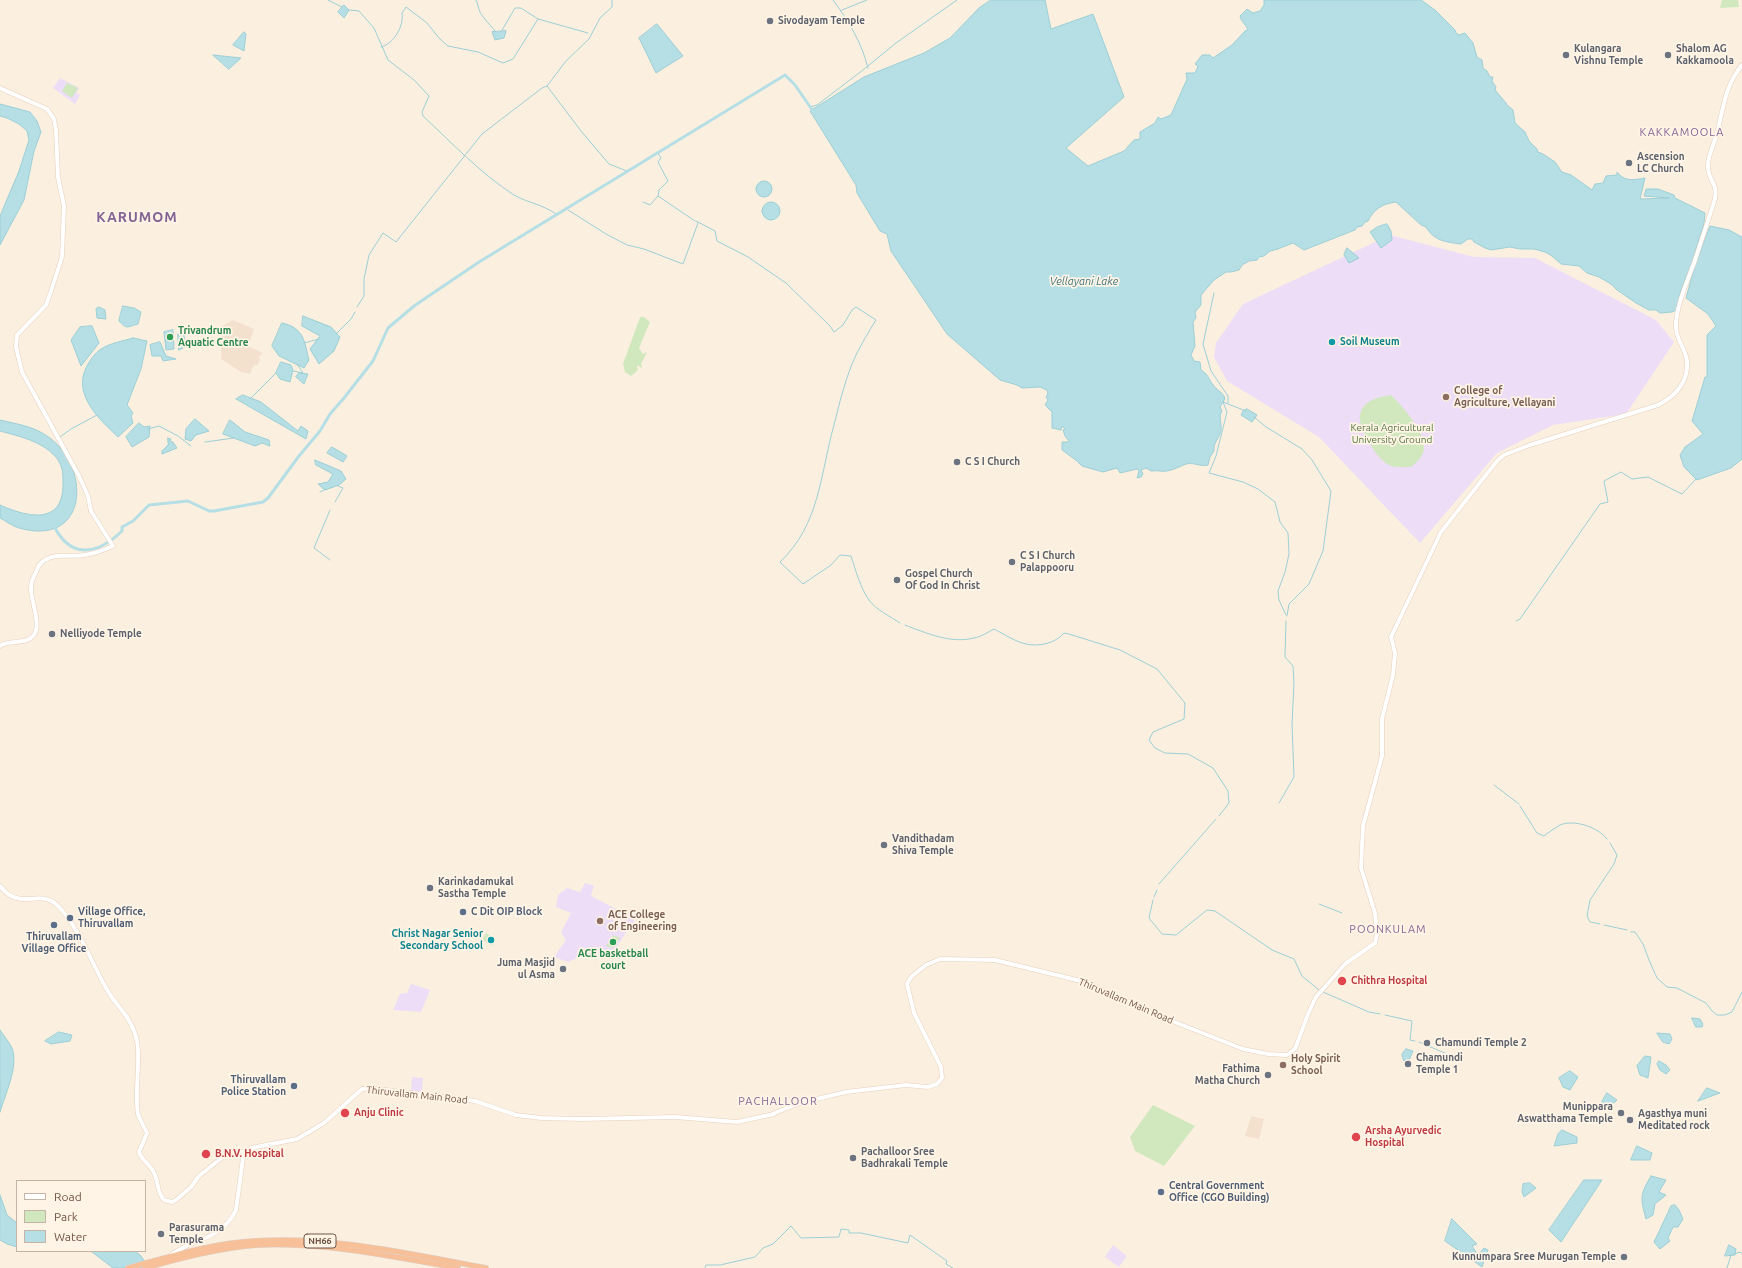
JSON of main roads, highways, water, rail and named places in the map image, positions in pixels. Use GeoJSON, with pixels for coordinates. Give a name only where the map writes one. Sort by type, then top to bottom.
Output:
{"type":"FeatureCollection","features":[{"type":"Feature","properties":{"kind":"highway","name":"NH66"},"geometry":{"type":"LineString","coordinates":[[145,1268],[169,1257],[220,1245],[254,1241],[318,1240],[486,1268]]}},
{"type":"Feature","properties":{"kind":"highway","name":"NH66"},"geometry":{"type":"LineString","coordinates":[[128,1268],[219,1250],[254,1246],[282,1245],[318,1245],[361,1250],[458,1268]]}},
{"type":"Feature","properties":{"kind":"main road","name":"Thiruvallam Main Road"},"geometry":{"type":"LineString","coordinates":[[0,886],[6,892],[20,900],[43,898],[57,905],[78,934],[108,993],[132,1025],[137,1041],[138,1114],[147,1133],[139,1152],[141,1158],[155,1174],[158,1191],[164,1200],[172,1202],[191,1188],[199,1176],[224,1156],[237,1151],[246,1152],[251,1148],[297,1139],[324,1123],[357,1093],[370,1088],[476,1101],[516,1115],[541,1118],[605,1119],[675,1117],[737,1122],[772,1114],[800,1103],[846,1092],[906,1085],[934,1086],[942,1078],[941,1067],[914,1013],[907,984],[911,977],[926,965],[940,960],[995,960],[1085,982],[1172,1021],[1243,1048],[1268,1054],[1287,1055],[1295,1049],[1316,997],[1344,964],[1374,943],[1378,930],[1369,891],[1361,868],[1363,826],[1382,756],[1382,719],[1393,675],[1395,653],[1391,637],[1441,532],[1491,468],[1504,455],[1563,434],[1658,405],[1672,397],[1679,390],[1684,380],[1687,357],[1678,338],[1676,321],[1717,191],[1709,173],[1709,162],[1728,88],[1732,79],[1742,66]]}},
{"type":"Feature","properties":{"kind":"main road"},"geometry":{"type":"LineString","coordinates":[[0,88],[47,109],[54,119],[56,130],[58,177],[64,206],[62,256],[46,305],[17,335],[16,346],[22,372],[79,476],[88,496],[91,511],[113,546],[83,556],[56,556],[43,561],[38,566],[31,584],[36,615],[35,632],[32,637],[26,640],[0,646]]}},
{"type":"Feature","properties":{"kind":"main road"},"geometry":{"type":"LineString","coordinates":[[169,1257],[177,1250],[200,1242],[220,1230],[232,1218],[236,1210],[243,1158],[246,1152]]}},
{"type":"Feature","properties":{"kind":"water","name":"Vellayani Lake"},"geometry":{"type":"Polygon","coordinates":[[[991,0],[1045,0],[1051,29],[1093,14],[1124,97],[1066,148],[1088,166],[1124,151],[1134,140],[1140,139],[1140,132],[1155,123],[1158,117],[1161,119],[1171,115],[1187,79],[1186,73],[1195,73],[1198,66],[1195,64],[1202,55],[1210,55],[1213,58],[1232,45],[1245,31],[1248,30],[1240,16],[1247,9],[1253,13],[1260,11],[1264,5],[1264,0],[1421,0],[1435,10],[1455,30],[1456,33],[1459,35],[1465,33],[1473,43],[1477,57],[1482,60],[1483,68],[1487,71],[1490,77],[1493,77],[1492,81],[1496,87],[1495,90],[1513,110],[1515,123],[1525,132],[1529,141],[1538,152],[1555,162],[1562,172],[1571,175],[1592,190],[1595,184],[1603,183],[1606,176],[1617,175],[1617,172],[1626,179],[1633,180],[1645,178],[1640,199],[1669,198],[1644,196],[1646,189],[1658,189],[1674,195],[1675,198],[1705,213],[1704,223],[1691,265],[1695,265],[1710,226],[1729,230],[1742,237],[1742,459],[1731,468],[1697,480],[1684,467],[1680,455],[1685,447],[1703,434],[1692,421],[1705,377],[1707,377],[1707,335],[1716,326],[1708,314],[1686,298],[1694,269],[1689,269],[1680,293],[1676,310],[1672,312],[1660,313],[1656,310],[1649,310],[1636,303],[1611,284],[1599,277],[1587,273],[1579,266],[1561,264],[1545,252],[1534,249],[1510,247],[1491,250],[1474,242],[1472,239],[1468,239],[1461,244],[1441,240],[1429,232],[1426,227],[1421,225],[1396,202],[1387,204],[1376,210],[1368,221],[1362,226],[1357,227],[1355,230],[1304,250],[1293,243],[1270,251],[1264,256],[1259,257],[1257,260],[1249,261],[1242,265],[1239,270],[1226,272],[1214,280],[1201,295],[1201,305],[1195,312],[1196,318],[1193,322],[1195,346],[1191,355],[1194,361],[1200,362],[1201,370],[1225,399],[1220,407],[1222,411],[1220,416],[1220,433],[1208,465],[1186,464],[1172,470],[1165,471],[1151,471],[1146,468],[1141,470],[1143,474],[1141,477],[1137,478],[1139,471],[1137,469],[1120,473],[1117,468],[1103,472],[1082,466],[1062,450],[1062,442],[1069,441],[1065,436],[1063,430],[1065,429],[1062,426],[1061,430],[1052,428],[1052,412],[1045,405],[1048,400],[1046,397],[1048,394],[1047,390],[1040,387],[1022,388],[1000,380],[947,334],[891,251],[887,234],[880,231],[857,193],[856,185],[810,111],[864,77],[924,53],[950,38],[979,8],[991,0]]]}},
{"type":"Feature","properties":{"kind":"water"},"geometry":{"type":"Polygon","coordinates":[[[344,5],[349,10],[344,18],[338,12],[344,5]]]}},
{"type":"Feature","properties":{"kind":"water"},"geometry":{"type":"Polygon","coordinates":[[[657,24],[683,56],[656,73],[639,38],[657,24]]]}},
{"type":"Feature","properties":{"kind":"water"},"geometry":{"type":"Polygon","coordinates":[[[506,31],[504,38],[495,40],[492,32],[506,31]]]}},
{"type":"Feature","properties":{"kind":"water"},"geometry":{"type":"Polygon","coordinates":[[[244,32],[246,34],[244,51],[233,45],[244,32]]]}},
{"type":"Feature","properties":{"kind":"water"},"geometry":{"type":"Polygon","coordinates":[[[213,55],[241,58],[229,69],[213,55]]]}},
{"type":"Feature","properties":{"kind":"water"},"geometry":{"type":"Polygon","coordinates":[[[0,104],[30,112],[37,121],[41,132],[34,151],[24,200],[0,245],[0,216],[19,171],[29,140],[27,131],[19,124],[0,116],[0,104]]]}},
{"type":"Feature","properties":{"kind":"water"},"geometry":{"type":"Polygon","coordinates":[[[761,181],[767,181],[772,186],[770,195],[767,197],[761,197],[756,192],[756,186],[761,181]]]}},
{"type":"Feature","properties":{"kind":"water"},"geometry":{"type":"Polygon","coordinates":[[[771,202],[777,205],[780,211],[777,217],[771,220],[765,217],[762,211],[765,205],[771,202]]]}},
{"type":"Feature","properties":{"kind":"water"},"geometry":{"type":"Polygon","coordinates":[[[1387,224],[1391,231],[1392,240],[1381,248],[1370,232],[1377,227],[1387,224]]]}},
{"type":"Feature","properties":{"kind":"water"},"geometry":{"type":"Polygon","coordinates":[[[1347,248],[1359,258],[1349,263],[1344,255],[1347,248]]]}},
{"type":"Feature","properties":{"kind":"water"},"geometry":{"type":"Polygon","coordinates":[[[123,306],[134,308],[141,312],[138,324],[127,327],[119,321],[123,306]]]}},
{"type":"Feature","properties":{"kind":"water"},"geometry":{"type":"Polygon","coordinates":[[[99,307],[105,310],[106,319],[97,318],[96,309],[99,307]]]}},
{"type":"Feature","properties":{"kind":"water"},"geometry":{"type":"Polygon","coordinates":[[[303,316],[331,327],[340,337],[334,351],[319,364],[310,349],[320,336],[302,326],[303,316]]]}},
{"type":"Feature","properties":{"kind":"water"},"geometry":{"type":"Polygon","coordinates":[[[282,323],[295,328],[302,336],[309,360],[304,368],[279,356],[272,346],[282,323]]]}},
{"type":"Feature","properties":{"kind":"water"},"geometry":{"type":"Polygon","coordinates":[[[92,326],[99,343],[81,366],[71,340],[80,327],[92,326]]]}},
{"type":"Feature","properties":{"kind":"water"},"geometry":{"type":"Polygon","coordinates":[[[173,330],[174,349],[166,350],[164,332],[173,330]]]}},
{"type":"Feature","properties":{"kind":"water"},"geometry":{"type":"Polygon","coordinates":[[[178,334],[184,335],[185,347],[179,350],[178,334]]]}},
{"type":"Feature","properties":{"kind":"water"},"geometry":{"type":"Polygon","coordinates":[[[133,338],[147,341],[141,369],[127,405],[133,413],[131,416],[133,423],[118,437],[90,406],[85,397],[83,378],[86,368],[94,355],[99,351],[108,345],[133,338]]]}},
{"type":"Feature","properties":{"kind":"water"},"geometry":{"type":"Polygon","coordinates":[[[160,342],[166,356],[176,359],[163,361],[161,356],[152,356],[150,345],[160,342]]]}},
{"type":"Feature","properties":{"kind":"water"},"geometry":{"type":"Polygon","coordinates":[[[281,362],[291,365],[293,370],[290,382],[280,379],[276,373],[281,362]]]}},
{"type":"Feature","properties":{"kind":"water"},"geometry":{"type":"Polygon","coordinates":[[[299,373],[308,374],[304,384],[296,377],[299,373]]]}},
{"type":"Feature","properties":{"kind":"water"},"geometry":{"type":"Polygon","coordinates":[[[243,395],[261,402],[298,431],[301,426],[308,431],[306,439],[236,399],[243,395]]]}},
{"type":"Feature","properties":{"kind":"water"},"geometry":{"type":"Polygon","coordinates":[[[1247,409],[1257,415],[1252,422],[1241,415],[1243,411],[1247,409]]]}},
{"type":"Feature","properties":{"kind":"water"},"geometry":{"type":"Polygon","coordinates":[[[195,419],[209,431],[196,435],[191,441],[185,439],[186,429],[195,419]]]}},
{"type":"Feature","properties":{"kind":"water"},"geometry":{"type":"Polygon","coordinates":[[[0,420],[30,428],[47,436],[61,449],[71,465],[76,483],[76,500],[71,515],[60,526],[42,531],[19,528],[0,518],[0,505],[21,513],[32,515],[42,515],[57,507],[61,497],[63,473],[58,459],[43,446],[22,437],[0,431],[0,420]]]}},
{"type":"Feature","properties":{"kind":"water"},"geometry":{"type":"Polygon","coordinates":[[[230,420],[245,432],[269,440],[270,446],[262,443],[255,446],[223,434],[230,420]]]}},
{"type":"Feature","properties":{"kind":"water"},"geometry":{"type":"Polygon","coordinates":[[[139,423],[144,427],[150,426],[149,437],[132,447],[126,437],[139,423]]]}},
{"type":"Feature","properties":{"kind":"water"},"geometry":{"type":"Polygon","coordinates":[[[168,438],[171,439],[170,441],[173,442],[177,448],[162,454],[162,451],[168,445],[168,438]]]}},
{"type":"Feature","properties":{"kind":"water"},"geometry":{"type":"Polygon","coordinates":[[[332,447],[347,456],[343,462],[327,453],[332,447]]]}},
{"type":"Feature","properties":{"kind":"water"},"geometry":{"type":"Polygon","coordinates":[[[315,460],[341,471],[346,479],[339,485],[325,490],[318,484],[328,482],[333,474],[316,465],[315,460]]]}},
{"type":"Feature","properties":{"kind":"water"},"geometry":{"type":"Polygon","coordinates":[[[1692,1018],[1700,1019],[1703,1024],[1702,1027],[1696,1027],[1692,1018]]]}},
{"type":"Feature","properties":{"kind":"water"},"geometry":{"type":"Polygon","coordinates":[[[0,1030],[12,1048],[14,1063],[13,1072],[0,1112],[0,1030]]]}},
{"type":"Feature","properties":{"kind":"water"},"geometry":{"type":"Polygon","coordinates":[[[59,1032],[72,1035],[70,1041],[51,1044],[45,1041],[59,1032]]]}},
{"type":"Feature","properties":{"kind":"water"},"geometry":{"type":"Polygon","coordinates":[[[1657,1033],[1670,1034],[1672,1039],[1669,1044],[1663,1042],[1657,1033]]]}},
{"type":"Feature","properties":{"kind":"water"},"geometry":{"type":"Polygon","coordinates":[[[1406,1049],[1413,1051],[1409,1060],[1404,1061],[1402,1055],[1406,1049]]]}},
{"type":"Feature","properties":{"kind":"water"},"geometry":{"type":"Polygon","coordinates":[[[1645,1056],[1651,1057],[1648,1078],[1640,1075],[1637,1066],[1645,1056]]]}},
{"type":"Feature","properties":{"kind":"water"},"geometry":{"type":"Polygon","coordinates":[[[1659,1061],[1666,1065],[1670,1070],[1666,1074],[1660,1070],[1657,1064],[1659,1061]]]}},
{"type":"Feature","properties":{"kind":"water"},"geometry":{"type":"Polygon","coordinates":[[[1570,1071],[1578,1077],[1570,1090],[1563,1087],[1559,1078],[1570,1071]]]}},
{"type":"Feature","properties":{"kind":"water"},"geometry":{"type":"Polygon","coordinates":[[[1707,1088],[1720,1093],[1698,1101],[1707,1088]]]}},
{"type":"Feature","properties":{"kind":"water"},"geometry":{"type":"Polygon","coordinates":[[[1607,1093],[1617,1100],[1610,1106],[1602,1102],[1607,1093]]]}},
{"type":"Feature","properties":{"kind":"water"},"geometry":{"type":"Polygon","coordinates":[[[1562,1130],[1577,1137],[1577,1143],[1554,1146],[1558,1134],[1562,1130]]]}},
{"type":"Feature","properties":{"kind":"water"},"geometry":{"type":"Polygon","coordinates":[[[1637,1146],[1652,1153],[1650,1160],[1631,1160],[1637,1146]]]}},
{"type":"Feature","properties":{"kind":"water"},"geometry":{"type":"Polygon","coordinates":[[[1651,1176],[1666,1180],[1659,1192],[1666,1195],[1655,1204],[1653,1215],[1646,1219],[1642,1196],[1651,1176]]]}},
{"type":"Feature","properties":{"kind":"water"},"geometry":{"type":"Polygon","coordinates":[[[1584,1180],[1602,1180],[1561,1242],[1549,1230],[1584,1180]]]}},
{"type":"Feature","properties":{"kind":"water"},"geometry":{"type":"Polygon","coordinates":[[[1530,1183],[1536,1188],[1524,1197],[1522,1192],[1523,1184],[1530,1183]]]}},
{"type":"Feature","properties":{"kind":"water"},"geometry":{"type":"Polygon","coordinates":[[[0,1195],[7,1215],[16,1222],[16,1247],[0,1240],[0,1195]]]}},
{"type":"Feature","properties":{"kind":"water"},"geometry":{"type":"Polygon","coordinates":[[[1675,1205],[1683,1219],[1678,1227],[1673,1227],[1668,1238],[1670,1241],[1660,1249],[1654,1242],[1671,1206],[1675,1205]]]}},
{"type":"Feature","properties":{"kind":"water"},"geometry":{"type":"Polygon","coordinates":[[[1452,1219],[1477,1244],[1472,1246],[1478,1255],[1484,1248],[1488,1250],[1482,1267],[1445,1241],[1452,1219]]]}},
{"type":"Feature","properties":{"kind":"water"},"geometry":{"type":"Polygon","coordinates":[[[1729,1245],[1736,1249],[1735,1255],[1725,1256],[1729,1245]]]}},
{"type":"Feature","properties":{"kind":"water"},"geometry":{"type":"Polygon","coordinates":[[[92,1252],[136,1252],[150,1268],[113,1268],[92,1252]]]}},
{"type":"Feature","properties":{"kind":"waterway"},"geometry":{"type":"LineString","coordinates":[[328,0],[342,7]]}},
{"type":"Feature","properties":{"kind":"waterway"},"geometry":{"type":"LineString","coordinates":[[476,0],[481,13],[496,32]]}},
{"type":"Feature","properties":{"kind":"waterway"},"geometry":{"type":"LineString","coordinates":[[612,0],[612,7],[600,18],[589,39],[566,61],[547,86],[581,131],[609,164],[627,171]]}},
{"type":"Feature","properties":{"kind":"waterway"},"geometry":{"type":"LineString","coordinates":[[833,0],[854,32],[868,68]]}},
{"type":"Feature","properties":{"kind":"waterway"},"geometry":{"type":"LineString","coordinates":[[842,10],[867,0]]}},
{"type":"Feature","properties":{"kind":"waterway"},"geometry":{"type":"LineString","coordinates":[[810,107],[817,105],[896,43],[957,0]]}},
{"type":"Feature","properties":{"kind":"waterway"},"geometry":{"type":"LineString","coordinates":[[381,47],[390,42],[397,34],[400,29],[402,13],[406,7],[427,23],[439,38],[448,46],[478,52],[503,63],[513,59],[538,19],[588,33]]}},
{"type":"Feature","properties":{"kind":"waterway"},"geometry":{"type":"LineString","coordinates":[[501,32],[515,8],[521,8],[538,19]]}},
{"type":"Feature","properties":{"kind":"waterway"},"geometry":{"type":"LineString","coordinates":[[349,10],[359,11],[374,28],[388,60],[414,80],[429,96],[422,112],[423,116],[490,177],[514,195],[546,208],[556,214]]}},
{"type":"Feature","properties":{"kind":"waterway"},"geometry":{"type":"LineString","coordinates":[[53,524],[67,544],[84,550],[94,549],[113,539],[122,531],[122,527],[133,521],[149,505],[188,501],[209,511],[214,511],[263,502],[268,498],[299,456],[320,431],[330,414],[373,361],[388,328],[414,306],[479,262],[785,75],[795,85],[813,111]]}},
{"type":"Feature","properties":{"kind":"waterway"},"geometry":{"type":"LineString","coordinates":[[357,307],[364,296],[364,279],[369,255],[383,233],[396,242],[482,134],[542,88],[547,86]]}},
{"type":"Feature","properties":{"kind":"waterway"},"geometry":{"type":"LineString","coordinates":[[657,152],[661,158],[658,162],[668,181],[659,190],[658,196]]}},
{"type":"Feature","properties":{"kind":"waterway"},"geometry":{"type":"LineString","coordinates":[[643,202],[650,205],[658,196],[695,221]]}},
{"type":"Feature","properties":{"kind":"waterway"},"geometry":{"type":"LineString","coordinates":[[565,208],[606,234],[627,245],[644,249],[683,264],[698,223]]}},
{"type":"Feature","properties":{"kind":"waterway"},"geometry":{"type":"LineString","coordinates":[[696,221],[715,231],[717,241],[748,257],[786,283],[830,326],[834,332],[843,325],[852,310],[856,307],[876,320],[856,355],[846,380],[829,444],[817,498],[811,515],[803,532],[780,562],[803,584],[831,565],[840,555],[851,556],[861,584],[869,600],[879,610],[900,623]]}},
{"type":"Feature","properties":{"kind":"waterway"},"geometry":{"type":"LineString","coordinates":[[1214,293],[1203,344],[1211,371],[1228,396],[1228,403]]}},
{"type":"Feature","properties":{"kind":"waterway"},"geometry":{"type":"LineString","coordinates":[[336,334],[351,319],[355,312]]}},
{"type":"Feature","properties":{"kind":"waterway"},"geometry":{"type":"LineString","coordinates":[[304,343],[319,339]]}},
{"type":"Feature","properties":{"kind":"waterway"},"geometry":{"type":"LineString","coordinates":[[293,371],[303,373],[297,364]]}},
{"type":"Feature","properties":{"kind":"waterway"},"geometry":{"type":"LineString","coordinates":[[251,398],[276,373]]}},
{"type":"Feature","properties":{"kind":"waterway"},"geometry":{"type":"LineString","coordinates":[[1223,402],[1246,411]]}},
{"type":"Feature","properties":{"kind":"waterway"},"geometry":{"type":"LineString","coordinates":[[1223,402],[1227,412],[1216,456],[1209,473],[1243,482],[1258,489],[1275,502],[1280,522],[1288,533],[1289,554],[1285,572],[1278,591],[1279,600],[1286,615]]}},
{"type":"Feature","properties":{"kind":"waterway"},"geometry":{"type":"LineString","coordinates":[[60,437],[71,429],[97,415]]}},
{"type":"Feature","properties":{"kind":"waterway"},"geometry":{"type":"LineString","coordinates":[[1254,417],[1266,427],[1302,449],[1312,460],[1331,491],[1323,551],[1309,584],[1289,604],[1287,616]]}},
{"type":"Feature","properties":{"kind":"waterway"},"geometry":{"type":"LineString","coordinates":[[148,429],[159,426],[178,436],[191,446]]}},
{"type":"Feature","properties":{"kind":"waterway"},"geometry":{"type":"LineString","coordinates":[[205,442],[234,438]]}},
{"type":"Feature","properties":{"kind":"waterway"},"geometry":{"type":"LineString","coordinates":[[1516,621],[1520,619],[1600,504],[1608,502],[1604,481],[1621,472],[1632,479],[1648,477],[1682,494],[1696,479]]}},
{"type":"Feature","properties":{"kind":"waterway"},"geometry":{"type":"LineString","coordinates":[[335,502],[343,488],[338,486]]}},
{"type":"Feature","properties":{"kind":"waterway"},"geometry":{"type":"LineString","coordinates":[[320,492],[326,489]]}},
{"type":"Feature","properties":{"kind":"waterway"},"geometry":{"type":"LineString","coordinates":[[330,510],[314,548],[330,560]]}},
{"type":"Feature","properties":{"kind":"waterway"},"geometry":{"type":"LineString","coordinates":[[1279,803],[1294,777],[1292,724],[1294,683],[1293,666],[1285,657],[1286,621]]}},
{"type":"Feature","properties":{"kind":"waterway"},"geometry":{"type":"LineString","coordinates":[[905,625],[939,637],[956,640],[982,636],[994,629],[1018,642],[1031,645],[1052,642],[1064,633],[1120,650],[1157,669],[1185,703],[1184,719],[1153,732],[1149,740],[1155,748],[1165,753],[1188,754],[1213,768],[1228,791],[1229,803],[1219,816]]}},
{"type":"Feature","properties":{"kind":"waterway"},"geometry":{"type":"LineString","coordinates":[[1494,785],[1519,804]]}},
{"type":"Feature","properties":{"kind":"waterway"},"geometry":{"type":"LineString","coordinates":[[1520,806],[1537,833],[1544,836],[1560,825],[1572,823],[1585,825],[1592,828],[1607,839]]}},
{"type":"Feature","properties":{"kind":"waterway"},"geometry":{"type":"LineString","coordinates":[[1159,884],[1216,819]]}},
{"type":"Feature","properties":{"kind":"waterway"},"geometry":{"type":"LineString","coordinates":[[1600,924],[1590,922],[1587,916],[1590,900],[1614,864],[1617,855],[1610,843]]}},
{"type":"Feature","properties":{"kind":"waterway"},"geometry":{"type":"LineString","coordinates":[[1154,897],[1157,890]]}},
{"type":"Feature","properties":{"kind":"waterway"},"geometry":{"type":"LineString","coordinates":[[1153,900],[1149,918],[1162,934],[1176,935],[1207,910],[1215,911],[1272,950],[1294,959],[1302,976],[1319,990]]}},
{"type":"Feature","properties":{"kind":"waterway"},"geometry":{"type":"LineString","coordinates":[[1319,904],[1342,913]]}},
{"type":"Feature","properties":{"kind":"waterway"},"geometry":{"type":"LineString","coordinates":[[1604,925],[1627,930]]}},
{"type":"Feature","properties":{"kind":"waterway"},"geometry":{"type":"LineString","coordinates":[[1631,932],[1635,932],[1643,944],[1657,978],[1667,987],[1677,988],[1706,1003],[1717,1015],[1725,1015],[1732,1012],[1742,992]]}},
{"type":"Feature","properties":{"kind":"waterway"},"geometry":{"type":"LineString","coordinates":[[1323,992],[1369,1012],[1380,1014]]}},
{"type":"Feature","properties":{"kind":"waterway"},"geometry":{"type":"LineString","coordinates":[[1385,1015],[1412,1021],[1410,1040],[1415,1041]]}},
{"type":"Feature","properties":{"kind":"waterway"},"geometry":{"type":"LineString","coordinates":[[1419,1042],[1447,1054]]}},
{"type":"Feature","properties":{"kind":"waterway"},"geometry":{"type":"LineString","coordinates":[[1450,1054],[1457,1059]]}},
{"type":"Feature","properties":{"kind":"waterway"},"geometry":{"type":"LineString","coordinates":[[705,1268],[706,1265],[720,1265],[755,1257],[763,1248],[773,1244],[791,1226],[801,1238],[839,1237],[841,1229],[849,1230],[849,1233],[861,1233],[908,1243],[910,1235],[947,1261],[946,1264],[953,1268]]}},
{"type":"Feature","properties":{"kind":"waterway"},"geometry":{"type":"LineString","coordinates":[[1734,1254],[1740,1252],[1742,1254]]}},
{"type":"Feature","properties":{"kind":"waterway"},"geometry":{"type":"LineString","coordinates":[[1727,1268],[1731,1255]]}},
{"type":"Feature","properties":{"kind":"place","name":"Sivodayam Temple"},"geometry":{"type":"Point","coordinates":[770,21]}},
{"type":"Feature","properties":{"kind":"place","name":"Kulangara Vishnu Temple"},"geometry":{"type":"Point","coordinates":[1566,55]}},
{"type":"Feature","properties":{"kind":"place","name":"Shalom AG Kakkamoola"},"geometry":{"type":"Point","coordinates":[1668,55]}},
{"type":"Feature","properties":{"kind":"place","name":"Ascension LC Church"},"geometry":{"type":"Point","coordinates":[1629,163]}},
{"type":"Feature","properties":{"kind":"place","name":"Trivandrum Aquatic Centre"},"geometry":{"type":"Point","coordinates":[170,337]}},
{"type":"Feature","properties":{"kind":"place","name":"Soil Museum"},"geometry":{"type":"Point","coordinates":[1332,342]}},
{"type":"Feature","properties":{"kind":"place","name":"College of Agriculture, Vellayani"},"geometry":{"type":"Point","coordinates":[1446,397]}},
{"type":"Feature","properties":{"kind":"place","name":"C S I Church"},"geometry":{"type":"Point","coordinates":[957,462]}},
{"type":"Feature","properties":{"kind":"place","name":"C S I Church Palappooru"},"geometry":{"type":"Point","coordinates":[1012,562]}},
{"type":"Feature","properties":{"kind":"place","name":"Gospel Church Of God In Christ"},"geometry":{"type":"Point","coordinates":[897,580]}},
{"type":"Feature","properties":{"kind":"place","name":"Nelliyode Temple"},"geometry":{"type":"Point","coordinates":[52,634]}},
{"type":"Feature","properties":{"kind":"place","name":"Vandithadam Shiva Temple"},"geometry":{"type":"Point","coordinates":[884,845]}},
{"type":"Feature","properties":{"kind":"place","name":"Karinkadamukal Sastha Temple"},"geometry":{"type":"Point","coordinates":[430,888]}},
{"type":"Feature","properties":{"kind":"place","name":"C Dit OIP Block"},"geometry":{"type":"Point","coordinates":[463,912]}},
{"type":"Feature","properties":{"kind":"place","name":"Village Office, Thiruvallam"},"geometry":{"type":"Point","coordinates":[70,918]}},
{"type":"Feature","properties":{"kind":"place","name":"ACE College of Engineering"},"geometry":{"type":"Point","coordinates":[600,921]}},
{"type":"Feature","properties":{"kind":"place","name":"Thiruvallam Village Office"},"geometry":{"type":"Point","coordinates":[54,925]}},
{"type":"Feature","properties":{"kind":"place","name":"Christ Nagar Senior Secondary School"},"geometry":{"type":"Point","coordinates":[491,940]}},
{"type":"Feature","properties":{"kind":"place","name":"ACE basketball court"},"geometry":{"type":"Point","coordinates":[613,942]}},
{"type":"Feature","properties":{"kind":"place","name":"Juma Masjid ul Asma"},"geometry":{"type":"Point","coordinates":[563,969]}},
{"type":"Feature","properties":{"kind":"place","name":"Chithra Hospital"},"geometry":{"type":"Point","coordinates":[1342,981]}},
{"type":"Feature","properties":{"kind":"place","name":"Chamundi Temple 2"},"geometry":{"type":"Point","coordinates":[1427,1043]}},
{"type":"Feature","properties":{"kind":"place","name":"Chamundi Temple 1"},"geometry":{"type":"Point","coordinates":[1408,1064]}},
{"type":"Feature","properties":{"kind":"place","name":"Holy Spirit School"},"geometry":{"type":"Point","coordinates":[1283,1065]}},
{"type":"Feature","properties":{"kind":"place","name":"Fathima Matha Church"},"geometry":{"type":"Point","coordinates":[1268,1075]}},
{"type":"Feature","properties":{"kind":"place","name":"Thiruvallam Police Station"},"geometry":{"type":"Point","coordinates":[294,1086]}},
{"type":"Feature","properties":{"kind":"place","name":"Anju Clinic"},"geometry":{"type":"Point","coordinates":[345,1113]}},
{"type":"Feature","properties":{"kind":"place","name":"Munippara Aswatthama Temple"},"geometry":{"type":"Point","coordinates":[1621,1113]}},
{"type":"Feature","properties":{"kind":"place","name":"Agasthya muni Meditated rock"},"geometry":{"type":"Point","coordinates":[1630,1120]}},
{"type":"Feature","properties":{"kind":"place","name":"Arsha Ayurvedic Hospital"},"geometry":{"type":"Point","coordinates":[1356,1137]}},
{"type":"Feature","properties":{"kind":"place","name":"B.N.V. Hospital"},"geometry":{"type":"Point","coordinates":[206,1154]}},
{"type":"Feature","properties":{"kind":"place","name":"Pachalloor Sree Badhrakali Temple"},"geometry":{"type":"Point","coordinates":[853,1158]}},
{"type":"Feature","properties":{"kind":"place","name":"Central Government Office (CGO Building)"},"geometry":{"type":"Point","coordinates":[1161,1192]}},
{"type":"Feature","properties":{"kind":"place","name":"Parasurama Temple"},"geometry":{"type":"Point","coordinates":[161,1234]}},
{"type":"Feature","properties":{"kind":"place","name":"Kunnumpara Sree Murugan Temple"},"geometry":{"type":"Point","coordinates":[1624,1257]}},
{"type":"Feature","properties":{"kind":"district","name":"KAKKAMOOLA"},"geometry":{"type":"Point","coordinates":[1682,132]}},
{"type":"Feature","properties":{"kind":"district","name":"KARUMOM"},"geometry":{"type":"Point","coordinates":[137,217]}},
{"type":"Feature","properties":{"kind":"district","name":"POONKULAM"},"geometry":{"type":"Point","coordinates":[1388,929]}},
{"type":"Feature","properties":{"kind":"district","name":"PACHALLOOR"},"geometry":{"type":"Point","coordinates":[778,1101]}},
{"type":"Feature","properties":{"kind":"park label","name":"Kerala Agricultural University Ground"},"geometry":{"type":"Point","coordinates":[1392,434]}}]}
